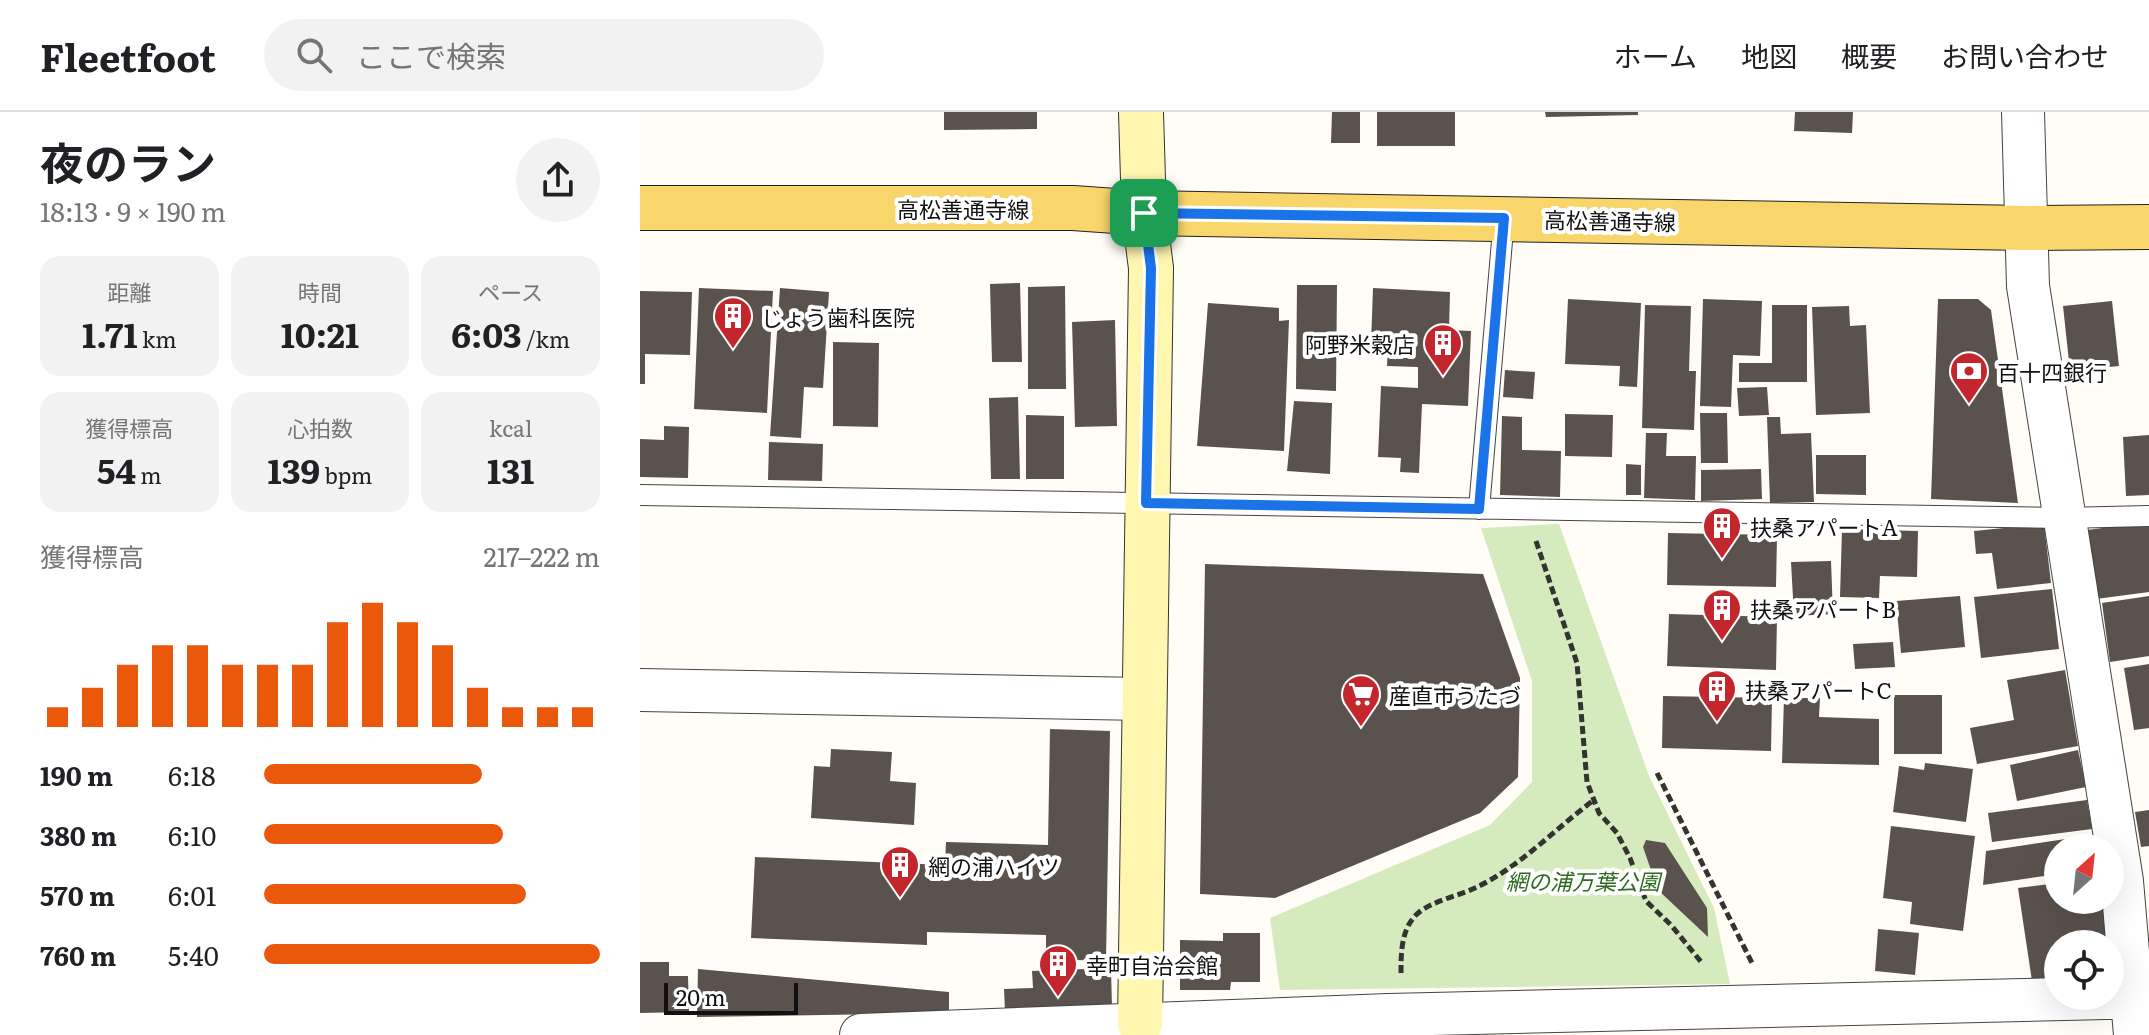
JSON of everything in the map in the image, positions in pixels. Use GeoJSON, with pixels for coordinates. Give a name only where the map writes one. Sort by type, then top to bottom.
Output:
{"type":"FeatureCollection","features":[{"type":"Feature","properties":{"kind":"main road","name":"高松善通寺線"},"geometry":{"type":"LineString","coordinates":[[640,208],[1073,208],[1144,213],[2027,228],[2149,227]]}},
{"type":"Feature","properties":{"kind":"street"},"geometry":{"type":"LineString","coordinates":[[1140,1024],[1151,268],[1144,213],[1141,112]]}},
{"type":"Feature","properties":{"kind":"street"},"geometry":{"type":"LineString","coordinates":[[861,1035],[1140,1024],[1393,1022],[1774,1006],[2138,1010],[2135,880],[2063,518],[2028,286],[2023,112]]}},
{"type":"Feature","properties":{"kind":"street"},"geometry":{"type":"LineString","coordinates":[[640,690],[1144,699]]}},
{"type":"Feature","properties":{"kind":"lane"},"geometry":{"type":"LineString","coordinates":[[1479,509],[1504,218]]}},
{"type":"Feature","properties":{"kind":"lane"},"geometry":{"type":"LineString","coordinates":[[640,495],[2063,518],[2149,516]]}},
{"type":"Feature","properties":{"kind":"path"},"geometry":{"type":"LineString","coordinates":[[1526,510],[1577,663],[1587,782],[1599,813],[1617,833],[1646,901],[1671,925],[1711,976],[1719,1008]]}},
{"type":"Feature","properties":{"kind":"path"},"geometry":{"type":"LineString","coordinates":[[1657,773],[1774,1006]]}},
{"type":"Feature","properties":{"kind":"path"},"geometry":{"type":"LineString","coordinates":[[1393,1022],[1401,948],[1407,927],[1418,913],[1480,886],[1516,863],[1594,800]]}},
{"type":"Feature","properties":{"kind":"green space","name":"網の浦万葉公園"},"geometry":{"type":"Polygon","coordinates":[[[1559,524],[1649,776],[1714,908],[1730,984],[1280,990],[1270,918],[1490,825],[1532,782],[1532,681],[1481,528],[1559,524]]]}},
{"type":"Feature","properties":{"kind":"building"},"geometry":{"type":"Polygon","coordinates":[[[944,112],[1037,112],[1037,129],[944,130],[944,112]]]}},
{"type":"Feature","properties":{"kind":"building"},"geometry":{"type":"Polygon","coordinates":[[[1332,112],[1360,112],[1360,143],[1331,143],[1332,112]]]}},
{"type":"Feature","properties":{"kind":"building"},"geometry":{"type":"Polygon","coordinates":[[[1377,112],[1455,112],[1455,146],[1377,146],[1377,112]]]}},
{"type":"Feature","properties":{"kind":"building"},"geometry":{"type":"Polygon","coordinates":[[[1545,112],[1638,112],[1638,115],[1546,117],[1545,112]]]}},
{"type":"Feature","properties":{"kind":"building"},"geometry":{"type":"Polygon","coordinates":[[[1795,112],[1853,112],[1852,133],[1794,131],[1795,112]]]}},
{"type":"Feature","properties":{"kind":"building"},"geometry":{"type":"Polygon","coordinates":[[[1020,283],[1022,362],[992,362],[990,284],[1020,283]]]}},
{"type":"Feature","properties":{"kind":"building"},"geometry":{"type":"Polygon","coordinates":[[[1297,285],[1337,285],[1336,391],[1296,389],[1297,285]]]}},
{"type":"Feature","properties":{"kind":"building"},"geometry":{"type":"Polygon","coordinates":[[[1065,286],[1066,389],[1028,389],[1028,287],[1065,286]]]}},
{"type":"Feature","properties":{"kind":"building","name":"じょう歯科医院"},"geometry":{"type":"Polygon","coordinates":[[[699,288],[773,291],[767,413],[694,409],[699,288]]]}},
{"type":"Feature","properties":{"kind":"building"},"geometry":{"type":"Polygon","coordinates":[[[780,288],[829,292],[823,388],[804,387],[801,438],[770,436],[780,288]]]}},
{"type":"Feature","properties":{"kind":"building","name":"阿野米穀店"},"geometry":{"type":"Polygon","coordinates":[[[1373,288],[1450,292],[1449,330],[1471,331],[1468,406],[1422,404],[1419,473],[1400,472],[1401,458],[1378,457],[1381,386],[1418,388],[1418,367],[1387,366],[1388,344],[1371,344],[1373,288]]]}},
{"type":"Feature","properties":{"kind":"building"},"geometry":{"type":"Polygon","coordinates":[[[640,291],[692,292],[690,355],[645,354],[645,384],[640,384],[640,291]]]}},
{"type":"Feature","properties":{"kind":"building"},"geometry":{"type":"Polygon","coordinates":[[[1568,299],[1641,303],[1637,387],[1619,386],[1620,366],[1565,364],[1568,299]]]}},
{"type":"Feature","properties":{"kind":"building"},"geometry":{"type":"Polygon","coordinates":[[[1703,299],[1762,301],[1760,356],[1733,355],[1731,407],[1700,406],[1703,299]]]}},
{"type":"Feature","properties":{"kind":"building","name":"百十四銀行"},"geometry":{"type":"Polygon","coordinates":[[[1938,299],[1978,299],[1991,310],[2018,503],[1931,499],[1938,299]]]}},
{"type":"Feature","properties":{"kind":"building"},"geometry":{"type":"Polygon","coordinates":[[[2112,301],[2119,366],[2070,371],[2063,306],[2112,301]]]}},
{"type":"Feature","properties":{"kind":"building"},"geometry":{"type":"Polygon","coordinates":[[[1208,303],[1279,308],[1279,321],[1289,320],[1284,451],[1197,446],[1208,303]]]}},
{"type":"Feature","properties":{"kind":"building"},"geometry":{"type":"Polygon","coordinates":[[[1645,305],[1691,306],[1689,371],[1696,371],[1694,430],[1642,428],[1645,305]]]}},
{"type":"Feature","properties":{"kind":"building"},"geometry":{"type":"Polygon","coordinates":[[[1772,305],[1807,305],[1807,382],[1739,382],[1739,363],[1772,363],[1772,305]]]}},
{"type":"Feature","properties":{"kind":"building"},"geometry":{"type":"Polygon","coordinates":[[[1849,306],[1850,326],[1866,325],[1870,413],[1816,415],[1812,307],[1849,306]]]}},
{"type":"Feature","properties":{"kind":"building"},"geometry":{"type":"Polygon","coordinates":[[[1115,320],[1117,426],[1075,427],[1072,322],[1115,320]]]}},
{"type":"Feature","properties":{"kind":"building"},"geometry":{"type":"Polygon","coordinates":[[[833,342],[879,343],[878,427],[833,426],[833,342]]]}},
{"type":"Feature","properties":{"kind":"building"},"geometry":{"type":"Polygon","coordinates":[[[1505,370],[1535,372],[1533,399],[1503,397],[1505,370]]]}},
{"type":"Feature","properties":{"kind":"building"},"geometry":{"type":"Polygon","coordinates":[[[1767,387],[1769,415],[1739,416],[1737,388],[1767,387]]]}},
{"type":"Feature","properties":{"kind":"building"},"geometry":{"type":"Polygon","coordinates":[[[1018,397],[1020,479],[991,479],[989,398],[1018,397]]]}},
{"type":"Feature","properties":{"kind":"building"},"geometry":{"type":"Polygon","coordinates":[[[1294,401],[1332,403],[1330,474],[1287,471],[1294,401]]]}},
{"type":"Feature","properties":{"kind":"building"},"geometry":{"type":"Polygon","coordinates":[[[1700,413],[1727,413],[1728,463],[1701,463],[1700,413]]]}},
{"type":"Feature","properties":{"kind":"building"},"geometry":{"type":"Polygon","coordinates":[[[1565,414],[1613,415],[1612,457],[1565,456],[1565,414]]]}},
{"type":"Feature","properties":{"kind":"building"},"geometry":{"type":"Polygon","coordinates":[[[1026,415],[1064,416],[1064,479],[1026,479],[1026,415]]]}},
{"type":"Feature","properties":{"kind":"building"},"geometry":{"type":"Polygon","coordinates":[[[1502,416],[1522,417],[1522,450],[1561,451],[1560,497],[1500,495],[1502,416]]]}},
{"type":"Feature","properties":{"kind":"building"},"geometry":{"type":"Polygon","coordinates":[[[1767,417],[1780,417],[1781,434],[1811,433],[1814,502],[1770,503],[1767,417]]]}},
{"type":"Feature","properties":{"kind":"building"},"geometry":{"type":"Polygon","coordinates":[[[664,426],[689,427],[688,478],[640,477],[640,439],[664,440],[664,426]]]}},
{"type":"Feature","properties":{"kind":"building"},"geometry":{"type":"Polygon","coordinates":[[[1646,433],[1667,433],[1666,456],[1696,456],[1695,500],[1644,498],[1646,433]]]}},
{"type":"Feature","properties":{"kind":"building"},"geometry":{"type":"Polygon","coordinates":[[[2149,435],[2149,495],[2126,496],[2123,437],[2149,435]]]}},
{"type":"Feature","properties":{"kind":"building"},"geometry":{"type":"Polygon","coordinates":[[[769,442],[823,444],[822,481],[768,480],[769,442]]]}},
{"type":"Feature","properties":{"kind":"building"},"geometry":{"type":"Polygon","coordinates":[[[1816,455],[1866,455],[1866,495],[1816,494],[1816,455]]]}},
{"type":"Feature","properties":{"kind":"building"},"geometry":{"type":"Polygon","coordinates":[[[1626,464],[1641,465],[1641,495],[1626,495],[1626,464]]]}},
{"type":"Feature","properties":{"kind":"building"},"geometry":{"type":"Polygon","coordinates":[[[1761,469],[1762,499],[1701,501],[1701,470],[1761,469]]]}},
{"type":"Feature","properties":{"kind":"building"},"geometry":{"type":"Polygon","coordinates":[[[2149,522],[2149,592],[2096,599],[2087,530],[2149,522]]]}},
{"type":"Feature","properties":{"kind":"building"},"geometry":{"type":"Polygon","coordinates":[[[2044,524],[2051,583],[1997,589],[1992,553],[1976,554],[1974,531],[2044,524]]]}},
{"type":"Feature","properties":{"kind":"building"},"geometry":{"type":"Polygon","coordinates":[[[1842,529],[1918,531],[1917,577],[1880,576],[1879,598],[1840,597],[1842,529]]]}},
{"type":"Feature","properties":{"kind":"building","name":"扶桑アパートA"},"geometry":{"type":"Polygon","coordinates":[[[1668,533],[1777,535],[1776,587],[1667,585],[1668,533]]]}},
{"type":"Feature","properties":{"kind":"building"},"geometry":{"type":"Polygon","coordinates":[[[1831,561],[1833,614],[1794,616],[1791,562],[1831,561]]]}},
{"type":"Feature","properties":{"kind":"building","name":"産直市うたづ"},"geometry":{"type":"Polygon","coordinates":[[[1205,564],[1483,574],[1520,678],[1518,777],[1480,813],[1275,898],[1200,894],[1205,564]]]}},
{"type":"Feature","properties":{"kind":"building"},"geometry":{"type":"Polygon","coordinates":[[[2052,589],[2059,649],[1981,658],[1974,597],[2052,589]]]}},
{"type":"Feature","properties":{"kind":"building"},"geometry":{"type":"Polygon","coordinates":[[[1960,596],[1965,647],[1901,653],[1896,601],[1960,596]]]}},
{"type":"Feature","properties":{"kind":"building"},"geometry":{"type":"Polygon","coordinates":[[[2149,596],[2149,656],[2110,662],[2102,603],[2149,596]]]}},
{"type":"Feature","properties":{"kind":"building","name":"扶桑アパートB"},"geometry":{"type":"Polygon","coordinates":[[[1669,614],[1777,617],[1776,670],[1667,666],[1669,614]]]}},
{"type":"Feature","properties":{"kind":"building"},"geometry":{"type":"Polygon","coordinates":[[[1893,642],[1895,667],[1855,669],[1853,644],[1893,642]]]}},
{"type":"Feature","properties":{"kind":"building"},"geometry":{"type":"Polygon","coordinates":[[[2149,664],[2149,728],[2134,730],[2124,668],[2149,664]]]}},
{"type":"Feature","properties":{"kind":"building"},"geometry":{"type":"Polygon","coordinates":[[[2065,670],[2078,746],[1977,764],[1970,728],[2014,720],[2007,680],[2065,670]]]}},
{"type":"Feature","properties":{"kind":"building"},"geometry":{"type":"Polygon","coordinates":[[[1894,695],[1942,695],[1942,754],[1894,754],[1894,695]]]}},
{"type":"Feature","properties":{"kind":"building","name":"扶桑アパートC"},"geometry":{"type":"Polygon","coordinates":[[[1663,696],[1772,698],[1771,751],[1662,748],[1663,696]]]}},
{"type":"Feature","properties":{"kind":"building"},"geometry":{"type":"Polygon","coordinates":[[[1784,698],[1820,698],[1819,717],[1879,719],[1879,765],[1782,763],[1784,698]]]}},
{"type":"Feature","properties":{"kind":"building","name":"網の浦ハイツ"},"geometry":{"type":"Polygon","coordinates":[[[1050,729],[1110,731],[1106,961],[1046,959],[1046,935],[927,932],[927,945],[751,938],[755,857],[945,865],[946,842],[1048,845],[1050,729]]]}},
{"type":"Feature","properties":{"kind":"building"},"geometry":{"type":"Polygon","coordinates":[[[831,749],[892,752],[890,781],[916,783],[914,825],[811,818],[814,766],[830,767],[831,749]]]}},
{"type":"Feature","properties":{"kind":"building"},"geometry":{"type":"Polygon","coordinates":[[[2078,750],[2086,787],[2017,801],[2010,765],[2078,750]]]}},
{"type":"Feature","properties":{"kind":"building"},"geometry":{"type":"Polygon","coordinates":[[[1925,763],[1973,769],[1966,822],[1893,812],[1899,766],[1924,770],[1925,763]]]}},
{"type":"Feature","properties":{"kind":"building"},"geometry":{"type":"Polygon","coordinates":[[[2087,800],[2092,829],[1992,842],[1988,813],[2087,800]]]}},
{"type":"Feature","properties":{"kind":"building"},"geometry":{"type":"Polygon","coordinates":[[[2149,810],[2149,846],[2141,847],[2135,812],[2149,810]]]}},
{"type":"Feature","properties":{"kind":"building"},"geometry":{"type":"Polygon","coordinates":[[[1891,826],[1975,836],[1963,931],[1910,924],[1912,902],[1883,898],[1891,826]]]}},
{"type":"Feature","properties":{"kind":"building"},"geometry":{"type":"Polygon","coordinates":[[[1646,840],[1665,843],[1707,908],[1708,937],[1658,890],[1643,847],[1646,840]]]}},
{"type":"Feature","properties":{"kind":"building"},"geometry":{"type":"Polygon","coordinates":[[[2044,842],[2044,876],[1983,885],[1986,851],[2044,842]]]}},
{"type":"Feature","properties":{"kind":"building"},"geometry":{"type":"Polygon","coordinates":[[[2044,885],[2044,914],[2104,914],[2106,930],[2044,930],[2044,979],[2032,981],[2018,888],[2044,885]]]}},
{"type":"Feature","properties":{"kind":"building"},"geometry":{"type":"Polygon","coordinates":[[[1878,929],[1919,933],[1915,975],[1875,971],[1878,929]]]}},
{"type":"Feature","properties":{"kind":"building"},"geometry":{"type":"Polygon","coordinates":[[[1223,933],[1260,933],[1260,982],[1231,982],[1230,990],[1180,990],[1180,940],[1223,941],[1223,933]]]}},
{"type":"Feature","properties":{"kind":"building"},"geometry":{"type":"Polygon","coordinates":[[[640,962],[669,962],[669,976],[688,976],[689,1012],[640,1013],[640,962]]]}},
{"type":"Feature","properties":{"kind":"building","name":"幸町自治会館"},"geometry":{"type":"Polygon","coordinates":[[[1111,968],[1112,1008],[1005,1012],[1004,989],[1033,988],[1032,971],[1111,968]]]}},
{"type":"Feature","properties":{"kind":"building"},"geometry":{"type":"Polygon","coordinates":[[[698,969],[949,992],[949,1013],[697,1017],[698,969]]]}},
{"type":"Feature","properties":{"kind":"place","name":"じょう歯科医院"},"geometry":{"type":"Point","coordinates":[733,350]}},
{"type":"Feature","properties":{"kind":"place","name":"阿野米穀店"},"geometry":{"type":"Point","coordinates":[1443,377]}},
{"type":"Feature","properties":{"kind":"place","name":"百十四銀行"},"geometry":{"type":"Point","coordinates":[1969,405]}},
{"type":"Feature","properties":{"kind":"place","name":"扶桑アパートA"},"geometry":{"type":"Point","coordinates":[1722,560]}},
{"type":"Feature","properties":{"kind":"place","name":"扶桑アパートB"},"geometry":{"type":"Point","coordinates":[1722,642]}},
{"type":"Feature","properties":{"kind":"place","name":"扶桑アパートC"},"geometry":{"type":"Point","coordinates":[1717,723]}},
{"type":"Feature","properties":{"kind":"place","name":"産直市うたづ"},"geometry":{"type":"Point","coordinates":[1361,728]}},
{"type":"Feature","properties":{"kind":"place","name":"網の浦ハイツ"},"geometry":{"type":"Point","coordinates":[900,899]}},
{"type":"Feature","properties":{"kind":"place","name":"幸町自治会館"},"geometry":{"type":"Point","coordinates":[1058,998]}},
{"type":"Feature","properties":{"kind":"route"},"geometry":{"type":"LineString","coordinates":[[1144,213],[1504,218],[1479,509],[1146,503],[1151,268],[1144,213]]}}]}
